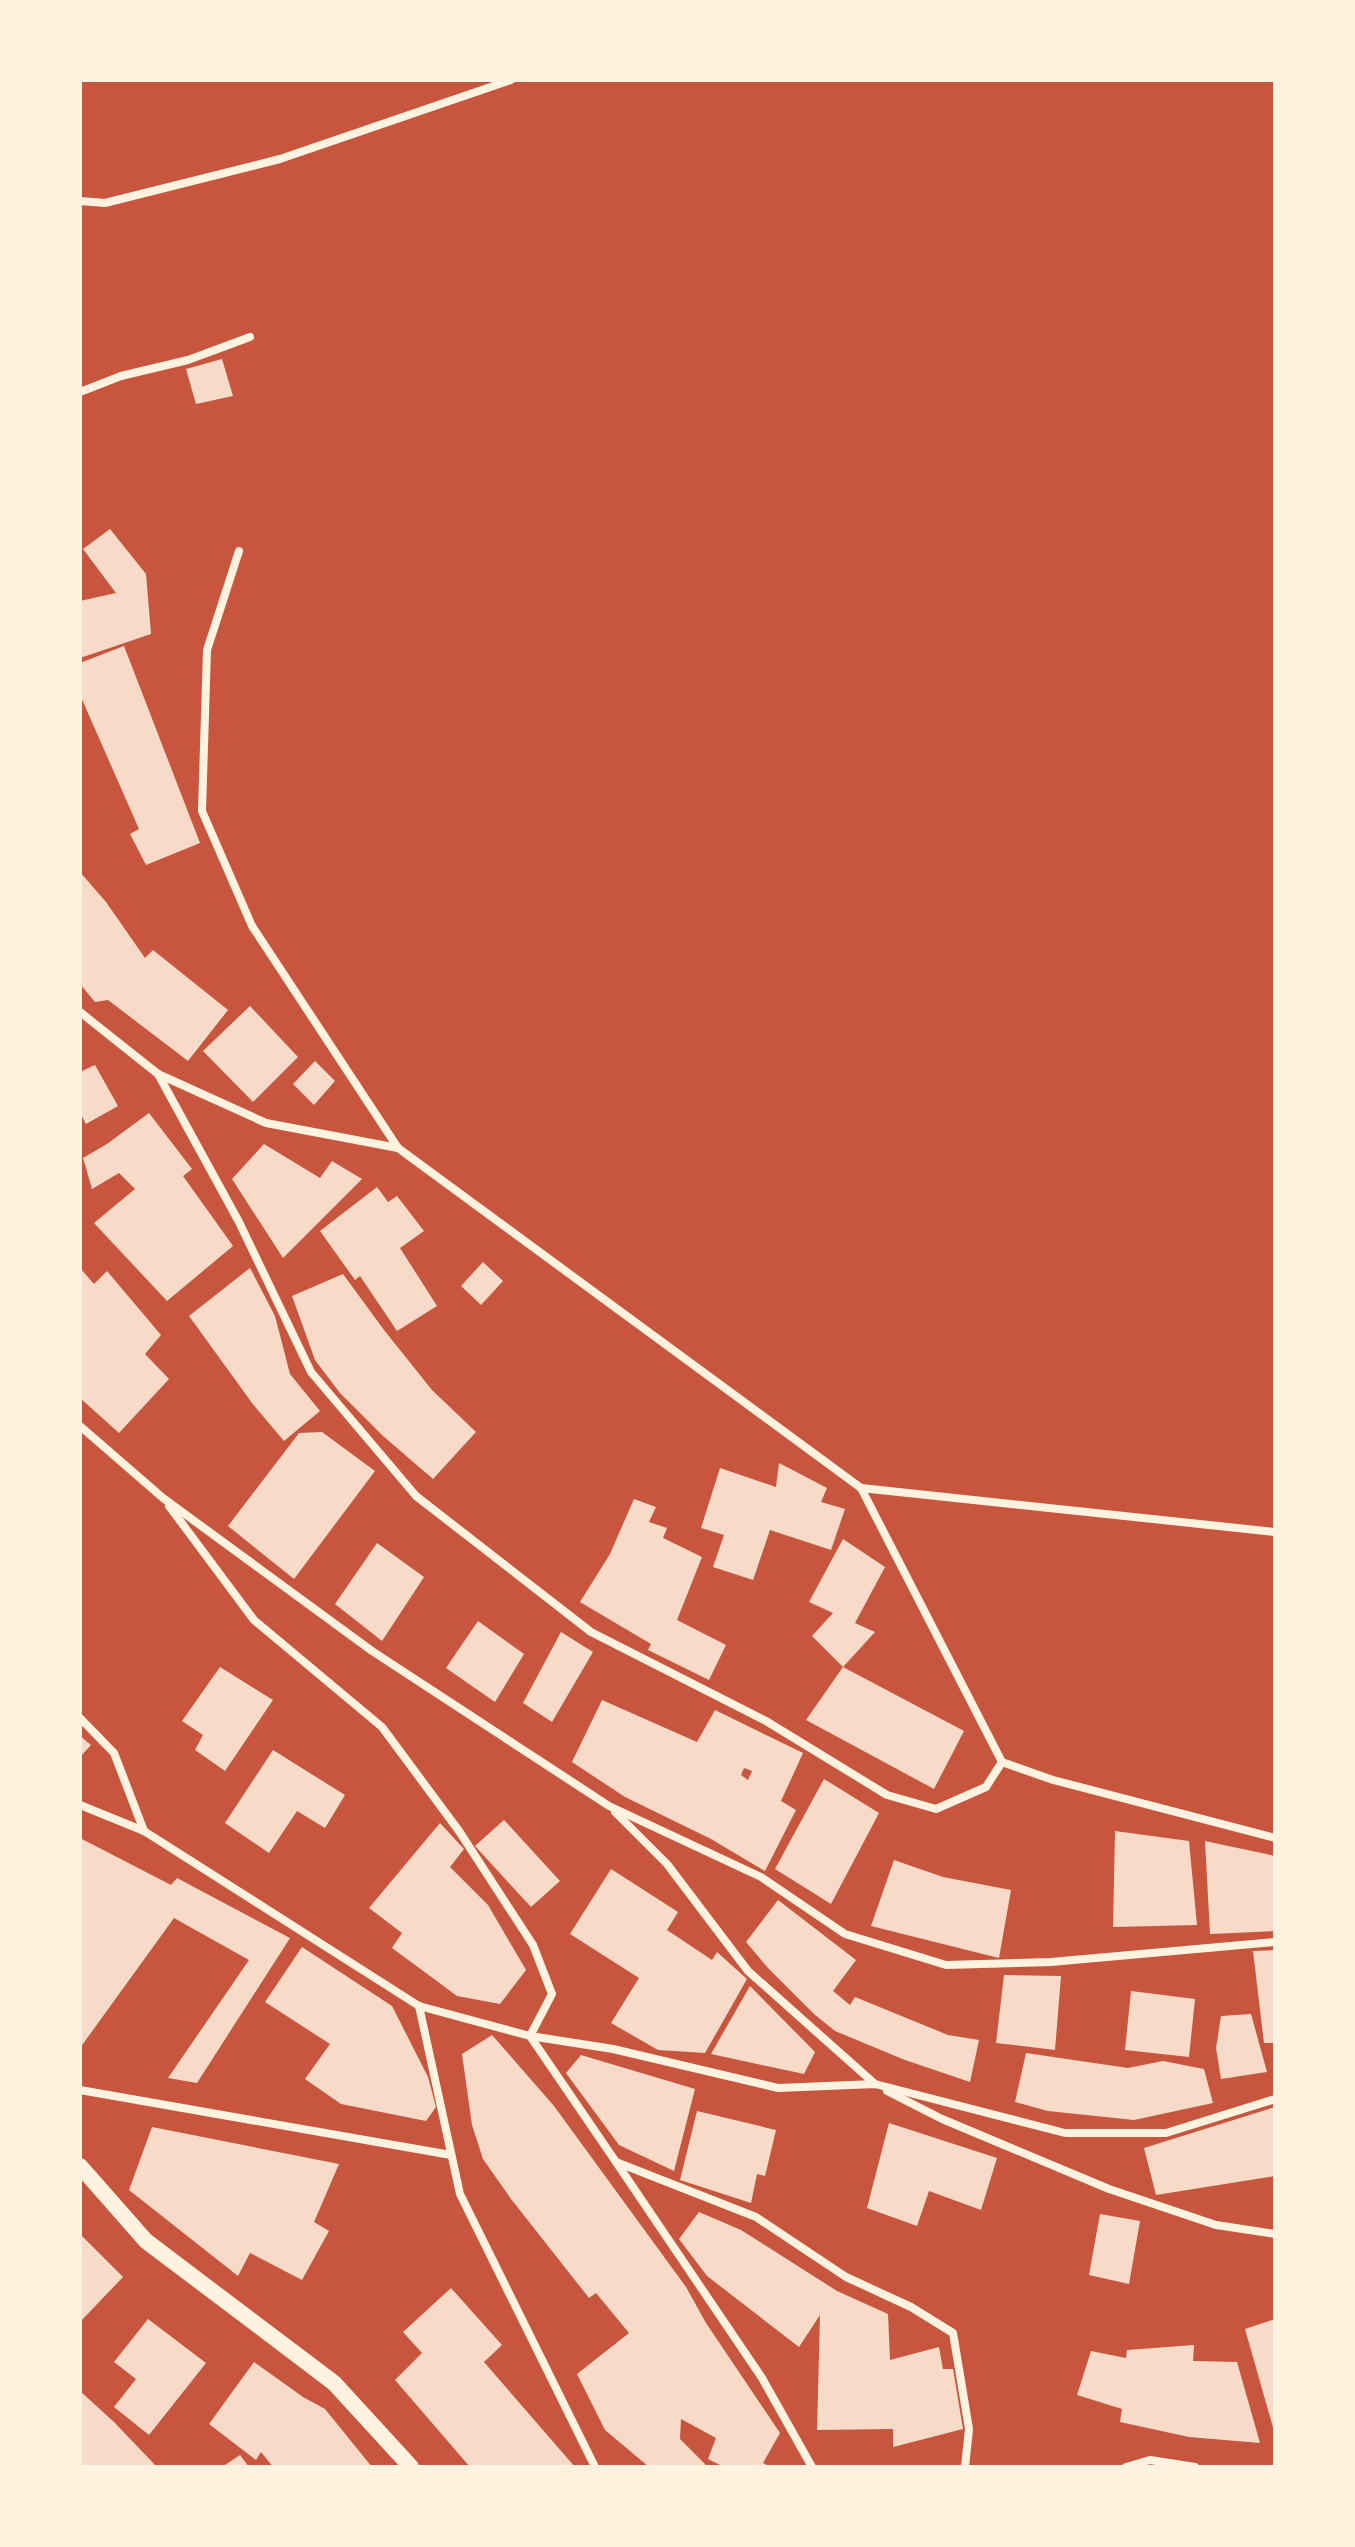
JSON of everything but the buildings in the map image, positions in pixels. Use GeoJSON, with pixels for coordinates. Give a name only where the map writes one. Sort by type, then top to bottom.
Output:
{"type":"FeatureCollection","features":[{"type":"Feature","properties":{"kind":"main road"},"geometry":{"type":"LineString","coordinates":[[80,2166],[146,2241],[334,2383],[411,2467]]}},
{"type":"Feature","properties":{"kind":"street"},"geometry":{"type":"LineString","coordinates":[[80,201],[105,203],[280,159],[511,80]]}},
{"type":"Feature","properties":{"kind":"street"},"geometry":{"type":"LineString","coordinates":[[80,392],[121,376],[188,360],[250,337]]}},
{"type":"Feature","properties":{"kind":"street"},"geometry":{"type":"LineString","coordinates":[[239,551],[207,650],[202,811],[252,926],[398,1148],[861,1488],[1002,1762],[1053,1780],[1275,1838]]}},
{"type":"Feature","properties":{"kind":"street"},"geometry":{"type":"LineString","coordinates":[[80,1012],[158,1074],[266,1123],[398,1148]]}},
{"type":"Feature","properties":{"kind":"street"},"geometry":{"type":"LineString","coordinates":[[158,1074],[239,1222],[311,1372],[416,1496],[591,1632],[766,1721],[887,1795],[936,1809],[986,1787],[1002,1762]]}},
{"type":"Feature","properties":{"kind":"street"},"geometry":{"type":"LineString","coordinates":[[80,1426],[163,1498],[372,1651],[609,1806],[761,1877],[845,1934],[946,1965],[1051,1962],[1275,1942]]}},
{"type":"Feature","properties":{"kind":"street"},"geometry":{"type":"LineString","coordinates":[[861,1488],[1275,1532]]}},
{"type":"Feature","properties":{"kind":"street"},"geometry":{"type":"LineString","coordinates":[[163,1498],[254,1620],[382,1727],[459,1831],[533,1945],[552,1994],[530,2036]]}},
{"type":"Feature","properties":{"kind":"street"},"geometry":{"type":"LineString","coordinates":[[80,1718],[114,1753],[144,1831]]}},
{"type":"Feature","properties":{"kind":"street"},"geometry":{"type":"LineString","coordinates":[[80,1805],[144,1831],[419,2006],[530,2036],[613,2049],[778,2088],[875,2084],[1065,2133],[1166,2133],[1275,2099]]}},
{"type":"Feature","properties":{"kind":"street"},"geometry":{"type":"LineString","coordinates":[[609,1806],[667,1864],[748,1971],[875,2084],[942,2119],[1109,2189],[1216,2225],[1275,2234]]}},
{"type":"Feature","properties":{"kind":"street"},"geometry":{"type":"LineString","coordinates":[[419,2006],[460,2194],[595,2467]]}},
{"type":"Feature","properties":{"kind":"street"},"geometry":{"type":"LineString","coordinates":[[530,2036],[762,2378],[812,2467]]}},
{"type":"Feature","properties":{"kind":"street"},"geometry":{"type":"LineString","coordinates":[[80,2090],[451,2155]]}},
{"type":"Feature","properties":{"kind":"street"},"geometry":{"type":"LineString","coordinates":[[616,2162],[756,2217],[846,2277],[911,2307],[953,2333],[969,2429],[965,2467]]}},
{"type":"Feature","properties":{"kind":"street"},"geometry":{"type":"LineString","coordinates":[[1126,2467],[1150,2460],[1195,2467]]}}]}
